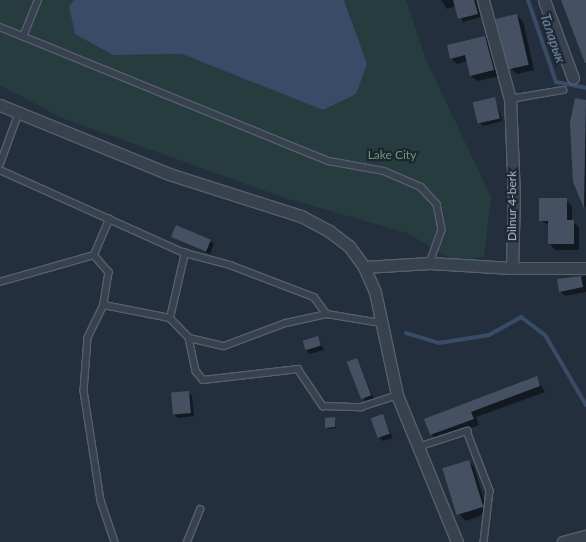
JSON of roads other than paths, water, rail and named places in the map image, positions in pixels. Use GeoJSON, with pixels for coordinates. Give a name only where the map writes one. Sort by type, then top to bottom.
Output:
{"type":"FeatureCollection","features":[{"type":"Feature","properties":{"kind":"street","name":"Dilnur 4-berk"},"geometry":{"type":"LineString","coordinates":[[483,0],[510,99],[514,197],[512,268]]}},
{"type":"Feature","properties":{"kind":"street"},"geometry":{"type":"LineString","coordinates":[[544,0],[573,78]]}},
{"type":"Feature","properties":{"kind":"street"},"geometry":{"type":"LineString","coordinates":[[0,105],[18,115],[169,174],[301,216],[330,231],[349,246],[364,267],[375,292],[397,395],[457,542]]}},
{"type":"Feature","properties":{"kind":"street"},"geometry":{"type":"LineString","coordinates":[[364,267],[430,263],[512,268],[586,268]]}},
{"type":"Feature","properties":{"kind":"street"},"geometry":{"type":"LineString","coordinates":[[563,542],[586,536]]}},
{"type":"Feature","properties":{"kind":"lane"},"geometry":{"type":"LineString","coordinates":[[23,37],[38,0]]}},
{"type":"Feature","properties":{"kind":"lane"},"geometry":{"type":"LineString","coordinates":[[0,27],[329,161],[384,171],[421,187],[437,204],[442,230],[430,263]]}},
{"type":"Feature","properties":{"kind":"lane"},"geometry":{"type":"LineString","coordinates":[[510,99],[563,90]]}},
{"type":"Feature","properties":{"kind":"lane"},"geometry":{"type":"LineString","coordinates":[[0,164],[18,115]]}},
{"type":"Feature","properties":{"kind":"lane"},"geometry":{"type":"LineString","coordinates":[[0,170],[186,253],[230,265],[314,296],[328,314]]}},
{"type":"Feature","properties":{"kind":"lane"},"geometry":{"type":"LineString","coordinates":[[94,255],[109,219]]}},
{"type":"Feature","properties":{"kind":"lane"},"geometry":{"type":"LineString","coordinates":[[170,318],[186,253]]}},
{"type":"Feature","properties":{"kind":"lane"},"geometry":{"type":"LineString","coordinates":[[0,282],[94,255]]}},
{"type":"Feature","properties":{"kind":"lane"},"geometry":{"type":"LineString","coordinates":[[94,255],[109,272],[104,305],[88,338],[84,391],[101,501],[115,542]]}},
{"type":"Feature","properties":{"kind":"lane"},"geometry":{"type":"LineString","coordinates":[[104,305],[170,318],[189,338],[196,371],[202,380],[298,369],[323,406],[362,408],[397,395]]}},
{"type":"Feature","properties":{"kind":"lane"},"geometry":{"type":"LineString","coordinates":[[189,338],[224,346],[286,323],[328,314],[381,323]]}},
{"type":"Feature","properties":{"kind":"lane"},"geometry":{"type":"LineString","coordinates":[[418,447],[467,431],[490,491],[484,542]]}},
{"type":"Feature","properties":{"kind":"lane"},"geometry":{"type":"LineString","coordinates":[[187,542],[200,510]]}},
{"type":"Feature","properties":{"kind":"water"},"geometry":{"type":"Polygon","coordinates":[[[74,0],[344,0],[367,64],[356,94],[323,110],[182,54],[113,55],[75,34],[69,6],[74,0]]]}},
{"type":"Feature","properties":{"kind":"waterway","name":"Таларык"},"geometry":{"type":"LineString","coordinates":[[528,0],[556,82],[586,88]]}},
{"type":"Feature","properties":{"kind":"waterway"},"geometry":{"type":"LineString","coordinates":[[406,333],[439,343],[489,335],[521,317],[545,335],[586,405]]}},
{"type":"Feature","properties":{"kind":"park label","name":"Lake City"},"geometry":{"type":"Point","coordinates":[392,155]}}]}
